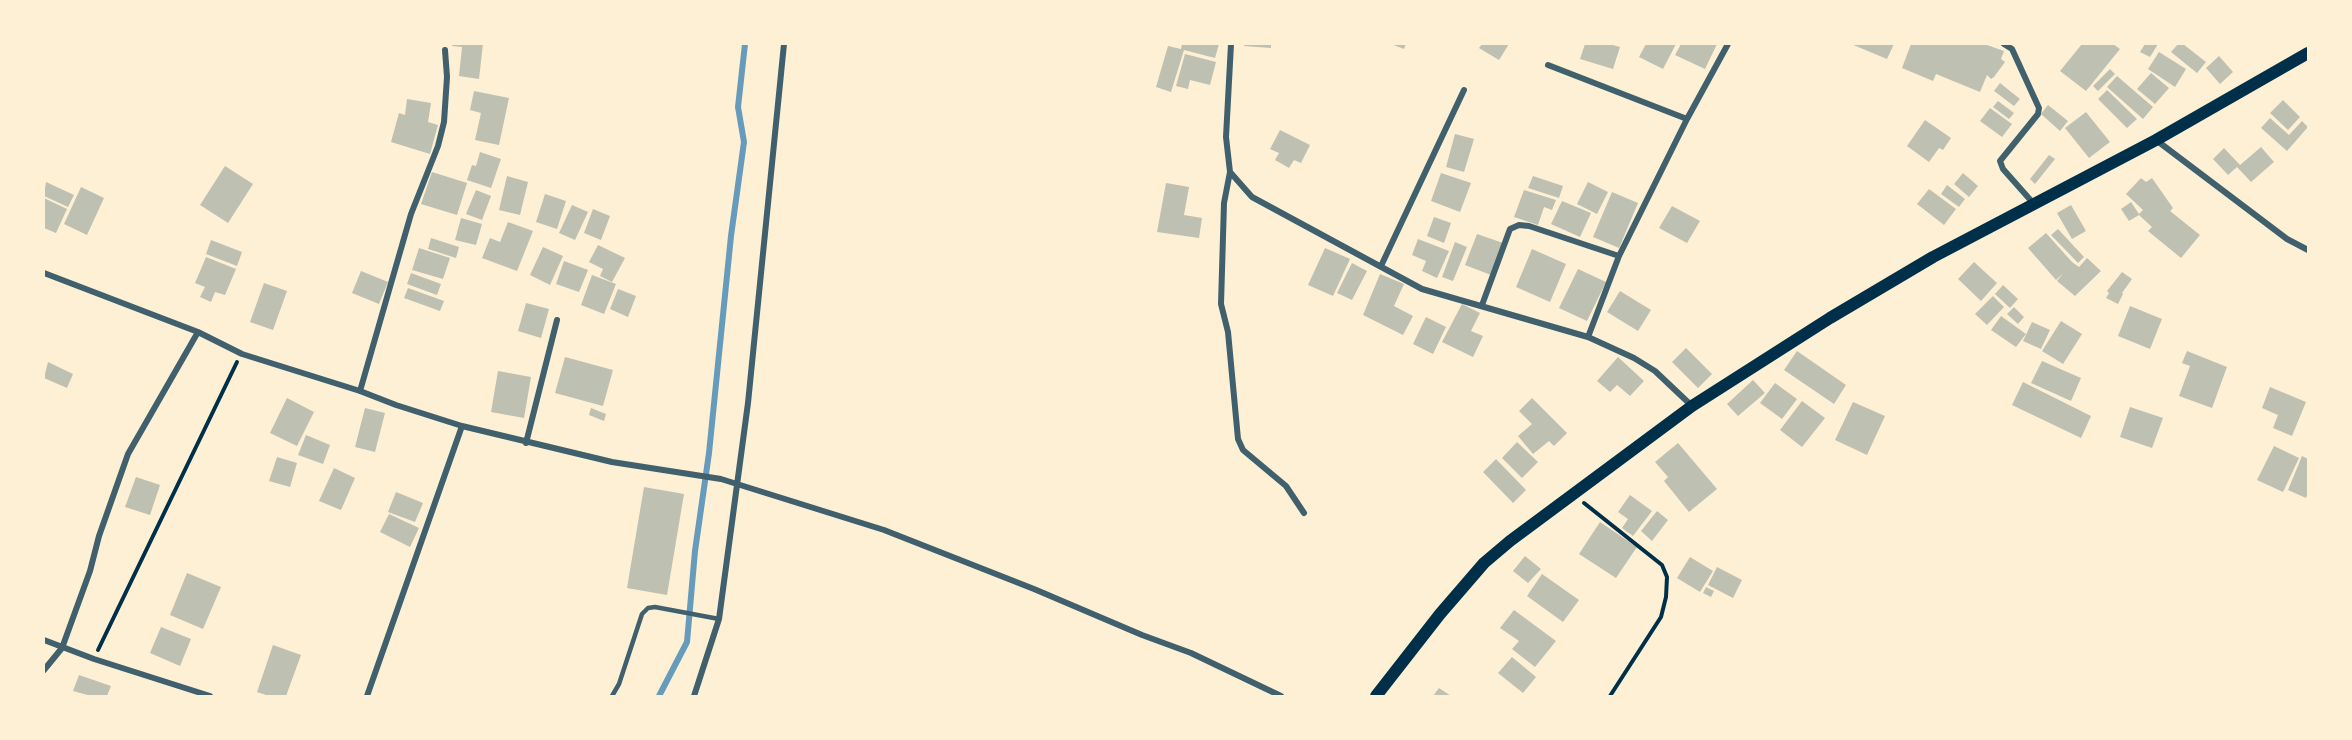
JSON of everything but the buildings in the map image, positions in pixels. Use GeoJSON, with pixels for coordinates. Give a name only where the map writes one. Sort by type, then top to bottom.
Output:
{"type":"FeatureCollection","features":[{"type":"Feature","properties":{"kind":"main road"},"geometry":{"type":"LineString","coordinates":[[1376,696],[1440,614],[1485,563],[1510,541],[1692,406],[1830,318],[1933,257],[2156,140],[2308,53]]}},
{"type":"Feature","properties":{"kind":"street"},"geometry":{"type":"LineString","coordinates":[[694,696],[719,619],[748,404],[784,44]]}},
{"type":"Feature","properties":{"kind":"street"},"geometry":{"type":"LineString","coordinates":[[1231,44],[1226,137],[1230,172],[1224,203],[1221,304],[1228,332],[1238,439],[1243,450],[1286,486],[1305,513]]}},
{"type":"Feature","properties":{"kind":"street"},"geometry":{"type":"LineString","coordinates":[[1588,337],[1619,256],[1687,119],[1728,44]]}},
{"type":"Feature","properties":{"kind":"street"},"geometry":{"type":"LineString","coordinates":[[2004,44],[2013,49],[2039,108],[2038,114],[2000,161],[2003,169],[2034,204]]}},
{"type":"Feature","properties":{"kind":"street"},"geometry":{"type":"LineString","coordinates":[[360,391],[411,214],[438,146],[444,122],[447,77],[445,50]]}},
{"type":"Feature","properties":{"kind":"street"},"geometry":{"type":"LineString","coordinates":[[1548,65],[1687,119]]}},
{"type":"Feature","properties":{"kind":"street"},"geometry":{"type":"LineString","coordinates":[[1381,266],[1464,90]]}},
{"type":"Feature","properties":{"kind":"street"},"geometry":{"type":"LineString","coordinates":[[2156,140],[2287,239],[2308,250]]}},
{"type":"Feature","properties":{"kind":"street"},"geometry":{"type":"LineString","coordinates":[[1230,172],[1252,197],[1422,289],[1588,337],[1655,371],[1692,406]]}},
{"type":"Feature","properties":{"kind":"street"},"geometry":{"type":"LineString","coordinates":[[1482,305],[1510,229],[1519,225],[1529,226],[1619,256]]}},
{"type":"Feature","properties":{"kind":"street"},"geometry":{"type":"LineString","coordinates":[[44,273],[198,332],[242,354],[462,426],[612,462],[721,479],[884,530],[1191,653],[1281,696]]}},
{"type":"Feature","properties":{"kind":"street"},"geometry":{"type":"LineString","coordinates":[[526,443],[558,320]]}},
{"type":"Feature","properties":{"kind":"street"},"geometry":{"type":"LineString","coordinates":[[44,670],[62,648],[128,454],[198,332]]}},
{"type":"Feature","properties":{"kind":"street"},"geometry":{"type":"LineString","coordinates":[[367,696],[462,426]]}},
{"type":"Feature","properties":{"kind":"street"},"geometry":{"type":"LineString","coordinates":[[44,640],[94,659],[210,696]]}},
{"type":"Feature","properties":{"kind":"lane"},"geometry":{"type":"LineString","coordinates":[[612,696],[619,684],[642,614],[648,608],[668,609],[719,619]]}},
{"type":"Feature","properties":{"kind":"path"},"geometry":{"type":"LineString","coordinates":[[94,659],[242,354]]}},
{"type":"Feature","properties":{"kind":"path"},"geometry":{"type":"LineString","coordinates":[[1573,494],[1662,565],[1667,577],[1666,597],[1661,617],[1610,696]]}},
{"type":"Feature","properties":{"kind":"waterway"},"geometry":{"type":"LineString","coordinates":[[659,696],[687,642],[695,551],[709,453],[731,236],[744,142],[738,107],[745,44]]}}]}
